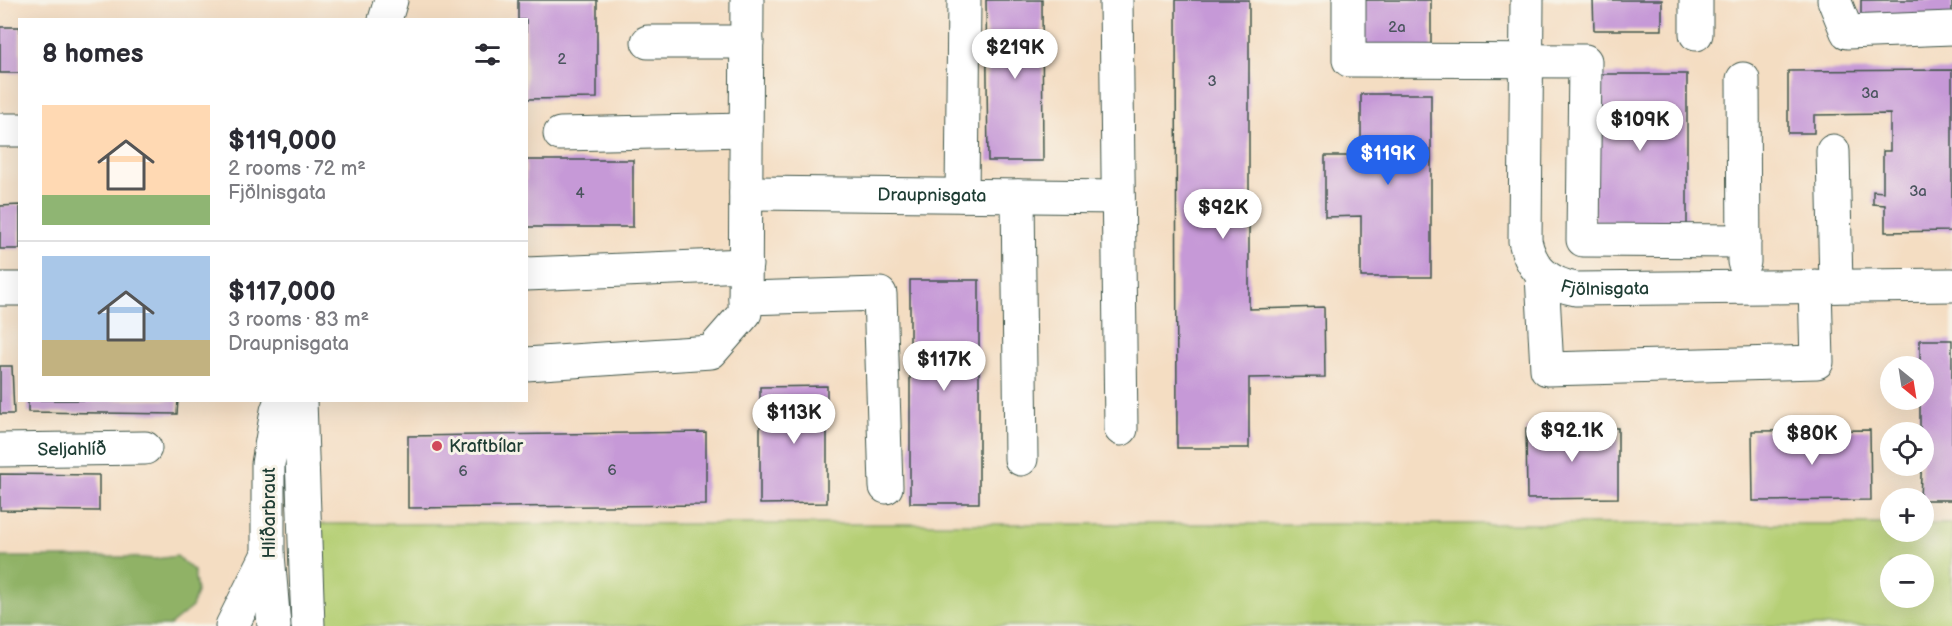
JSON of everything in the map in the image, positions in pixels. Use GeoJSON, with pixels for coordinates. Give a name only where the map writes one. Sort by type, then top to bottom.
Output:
{"type":"FeatureCollection","features":[{"type":"Feature","properties":{"kind":"main road"},"geometry":{"type":"LineString","coordinates":[[386,18],[391,0]]}},
{"type":"Feature","properties":{"kind":"main road"},"geometry":{"type":"LineString","coordinates":[[528,364],[711,352],[745,313],[747,0]]}},
{"type":"Feature","properties":{"kind":"main road"},"geometry":{"type":"LineString","coordinates":[[962,195],[964,0]]}},
{"type":"Feature","properties":{"kind":"main road"},"geometry":{"type":"LineString","coordinates":[[1116,0],[1121,429]]}},
{"type":"Feature","properties":{"kind":"main road"},"geometry":{"type":"LineString","coordinates":[[1349,0],[1349,60],[1585,61],[1583,240],[1744,241]]}},
{"type":"Feature","properties":{"kind":"main road","name":"Fjölnisgata"},"geometry":{"type":"LineString","coordinates":[[1527,0],[1525,241],[1533,265],[1552,282],[1576,289],[1952,285]]}},
{"type":"Feature","properties":{"kind":"main road"},"geometry":{"type":"LineString","coordinates":[[1696,0],[1696,34]]}},
{"type":"Feature","properties":{"kind":"main road"},"geometry":{"type":"LineString","coordinates":[[1834,0],[1847,32],[1952,28]]}},
{"type":"Feature","properties":{"kind":"main road"},"geometry":{"type":"LineString","coordinates":[[648,42],[747,42]]}},
{"type":"Feature","properties":{"kind":"main road"},"geometry":{"type":"LineString","coordinates":[[1743,79],[1744,288]]}},
{"type":"Feature","properties":{"kind":"main road"},"geometry":{"type":"LineString","coordinates":[[0,130],[18,130]]}},
{"type":"Feature","properties":{"kind":"main road"},"geometry":{"type":"LineString","coordinates":[[560,135],[746,130]]}},
{"type":"Feature","properties":{"kind":"main road"},"geometry":{"type":"LineString","coordinates":[[1542,275],[1547,369],[1817,362],[1826,286],[1833,151]]}},
{"type":"Feature","properties":{"kind":"main road","name":"Draupnisgata"},"geometry":{"type":"LineString","coordinates":[[746,193],[1118,197]]}},
{"type":"Feature","properties":{"kind":"main road"},"geometry":{"type":"LineString","coordinates":[[1018,196],[1021,459]]}},
{"type":"Feature","properties":{"kind":"main road"},"geometry":{"type":"LineString","coordinates":[[528,274],[746,265]]}},
{"type":"Feature","properties":{"kind":"main road"},"geometry":{"type":"LineString","coordinates":[[0,289],[18,289]]}},
{"type":"Feature","properties":{"kind":"main road"},"geometry":{"type":"LineString","coordinates":[[746,298],[880,294],[886,487]]}},
{"type":"Feature","properties":{"kind":"main road","name":"Hlíðarbraut"},"geometry":{"type":"LineString","coordinates":[[274,626],[268,554],[268,464],[280,402]]}},
{"type":"Feature","properties":{"kind":"main road","name":"Hlíðarbraut"},"geometry":{"type":"LineString","coordinates":[[300,402],[308,626]]}},
{"type":"Feature","properties":{"kind":"main road","name":"Seljahlíð"},"geometry":{"type":"LineString","coordinates":[[0,450],[146,448]]}},
{"type":"Feature","properties":{"kind":"main road"},"geometry":{"type":"LineString","coordinates":[[232,626],[268,554]]}},
{"type":"Feature","properties":{"kind":"green space"},"geometry":{"type":"Polygon","coordinates":[[[319,524],[1880,524],[1880,542],[1934,542],[1934,524],[1952,524],[1952,626],[323,626],[319,524]]]}},
{"type":"Feature","properties":{"kind":"green space"},"geometry":{"type":"Polygon","coordinates":[[[177,556],[194,571],[197,592],[192,607],[169,626],[0,626],[0,557],[155,559],[177,556]]]}},
{"type":"Feature","properties":{"kind":"building"},"geometry":{"type":"Polygon","coordinates":[[[518,0],[597,0],[597,98],[528,99],[528,18],[518,18],[518,0]]]}},
{"type":"Feature","properties":{"kind":"building"},"geometry":{"type":"Polygon","coordinates":[[[986,0],[1042,0],[1043,161],[988,161],[986,0]]]}},
{"type":"Feature","properties":{"kind":"building"},"geometry":{"type":"Polygon","coordinates":[[[1176,0],[1249,0],[1249,309],[1324,307],[1325,377],[1249,378],[1249,448],[1177,448],[1176,0]]]}},
{"type":"Feature","properties":{"kind":"building"},"geometry":{"type":"Polygon","coordinates":[[[1362,0],[1431,0],[1431,54],[1362,55],[1362,0]]]}},
{"type":"Feature","properties":{"kind":"building"},"geometry":{"type":"Polygon","coordinates":[[[1593,0],[1662,0],[1662,30],[1594,30],[1593,0]]]}},
{"type":"Feature","properties":{"kind":"building"},"geometry":{"type":"Polygon","coordinates":[[[1861,0],[1952,0],[1952,18],[1861,19],[1861,0]]]}},
{"type":"Feature","properties":{"kind":"building"},"geometry":{"type":"Polygon","coordinates":[[[0,27],[18,27],[18,73],[0,73],[0,27]]]}},
{"type":"Feature","properties":{"kind":"building"},"geometry":{"type":"Polygon","coordinates":[[[1952,70],[1952,231],[1885,232],[1885,205],[1873,204],[1873,191],[1883,192],[1883,151],[1890,151],[1890,114],[1814,115],[1814,133],[1788,133],[1788,71],[1952,70]]]}},
{"type":"Feature","properties":{"kind":"building"},"geometry":{"type":"Polygon","coordinates":[[[1594,74],[1687,74],[1687,229],[1594,230],[1594,74]]]}},
{"type":"Feature","properties":{"kind":"building"},"geometry":{"type":"Polygon","coordinates":[[[1361,94],[1431,94],[1431,277],[1361,277],[1361,216],[1325,217],[1325,156],[1361,156],[1361,94]]]}},
{"type":"Feature","properties":{"kind":"building"},"geometry":{"type":"Polygon","coordinates":[[[528,160],[633,160],[633,227],[528,227],[528,160]]]}},
{"type":"Feature","properties":{"kind":"building"},"geometry":{"type":"Polygon","coordinates":[[[18,205],[18,249],[0,249],[0,206],[18,205]]]}},
{"type":"Feature","properties":{"kind":"building"},"geometry":{"type":"Polygon","coordinates":[[[910,280],[979,280],[979,503],[910,503],[910,280]]]}},
{"type":"Feature","properties":{"kind":"building"},"geometry":{"type":"Polygon","coordinates":[[[1920,340],[1952,340],[1952,500],[1934,500],[1934,488],[1920,488],[1921,476],[1934,476],[1934,422],[1920,422],[1920,410],[1934,410],[1934,356],[1920,356],[1920,340]]]}},
{"type":"Feature","properties":{"kind":"building"},"geometry":{"type":"Polygon","coordinates":[[[0,366],[12,366],[14,414],[0,414],[0,366]]]}},
{"type":"Feature","properties":{"kind":"building"},"geometry":{"type":"Polygon","coordinates":[[[827,386],[827,503],[760,504],[760,387],[827,386]]]}},
{"type":"Feature","properties":{"kind":"building"},"geometry":{"type":"Polygon","coordinates":[[[28,402],[178,402],[177,414],[28,412],[28,402]]]}},
{"type":"Feature","properties":{"kind":"building"},"geometry":{"type":"Polygon","coordinates":[[[1526,428],[1618,428],[1618,498],[1527,499],[1526,428]]]}},
{"type":"Feature","properties":{"kind":"building"},"geometry":{"type":"Polygon","coordinates":[[[1870,430],[1871,500],[1753,501],[1752,431],[1870,430]]]}},
{"type":"Feature","properties":{"kind":"building"},"geometry":{"type":"Polygon","coordinates":[[[706,432],[706,505],[408,508],[408,436],[706,432]]]}},
{"type":"Feature","properties":{"kind":"building"},"geometry":{"type":"Polygon","coordinates":[[[0,474],[99,475],[99,511],[0,510],[0,474]]]}},
{"type":"Feature","properties":{"kind":"place","name":"Kraftbílar"},"geometry":{"type":"Point","coordinates":[437,446]}}]}
